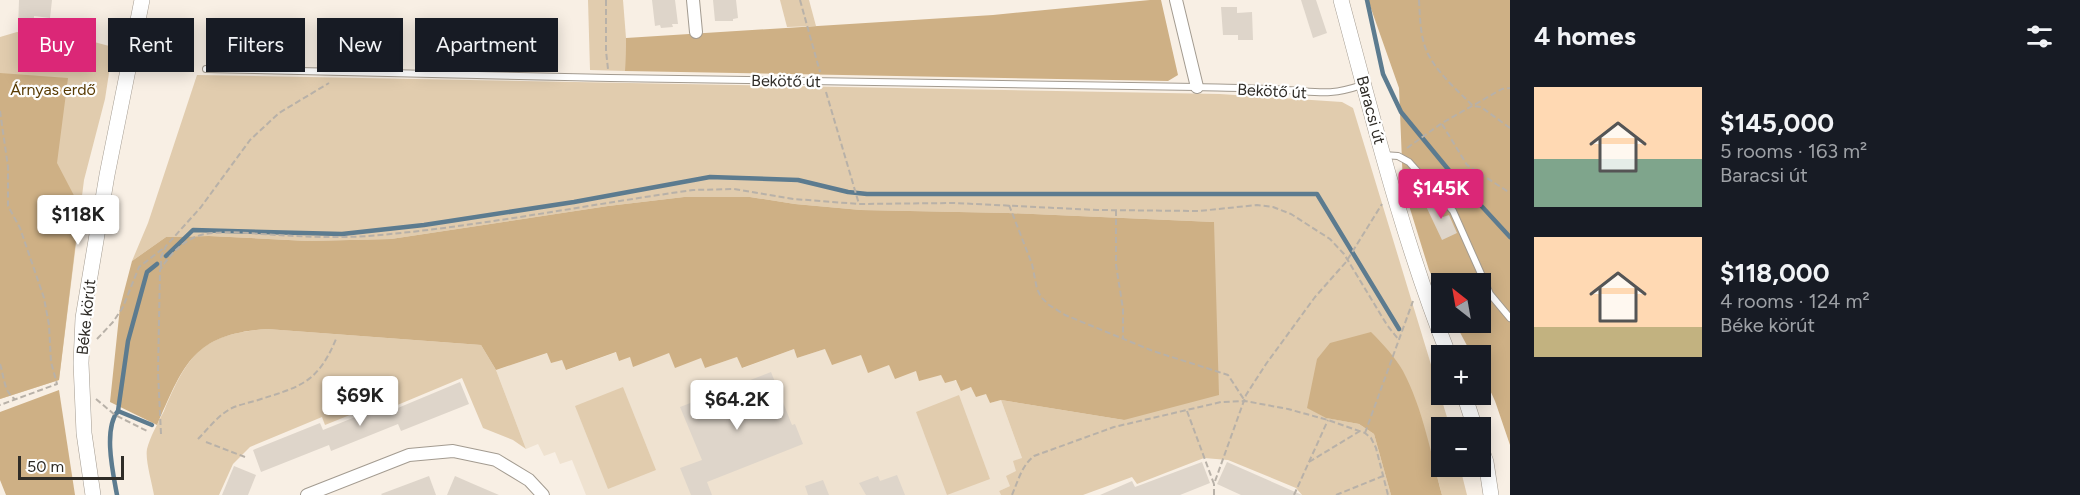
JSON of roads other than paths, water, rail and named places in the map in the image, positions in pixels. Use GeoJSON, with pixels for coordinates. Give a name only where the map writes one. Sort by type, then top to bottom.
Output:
{"type":"FeatureCollection","features":[{"type":"Feature","properties":{"kind":"street","name":"Béke körút"},"geometry":{"type":"LineString","coordinates":[[93,495],[84,433],[81,363],[83,318],[107,175],[142,0]]}},
{"type":"Feature","properties":{"kind":"street"},"geometry":{"type":"LineString","coordinates":[[693,0],[696,32]]}},
{"type":"Feature","properties":{"kind":"street"},"geometry":{"type":"LineString","coordinates":[[1176,0],[1197,87]]}},
{"type":"Feature","properties":{"kind":"street","name":"Baracsi út"},"geometry":{"type":"LineString","coordinates":[[1341,0],[1383,155],[1426,299],[1445,345]]}},
{"type":"Feature","properties":{"kind":"street"},"geometry":{"type":"LineString","coordinates":[[307,495],[409,455],[453,451],[496,460],[529,480],[543,495]]}},
{"type":"Feature","properties":{"kind":"street"},"geometry":{"type":"LineString","coordinates":[[1488,477],[1491,495]]}},
{"type":"Feature","properties":{"kind":"lane","name":"Bekötő út"},"geometry":{"type":"LineString","coordinates":[[305,71],[1197,87],[1288,90],[1319,94],[1364,85]]}},
{"type":"Feature","properties":{"kind":"lane"},"geometry":{"type":"LineString","coordinates":[[1383,155],[1398,156],[1409,162],[1453,211],[1490,294],[1510,318]]}},
{"type":"Feature","properties":{"kind":"waterway"},"geometry":{"type":"LineString","coordinates":[[1367,0],[1383,74],[1401,112],[1452,174],[1510,237]]}},
{"type":"Feature","properties":{"kind":"waterway"},"geometry":{"type":"LineString","coordinates":[[166,256],[193,230],[342,234],[424,225],[574,202],[710,177],[798,180],[848,192],[867,194],[1317,194],[1399,329]]}},
{"type":"Feature","properties":{"kind":"waterway"},"geometry":{"type":"LineString","coordinates":[[117,495],[110,452],[111,429],[118,411],[128,341],[147,272],[157,264]]}},
{"type":"Feature","properties":{"kind":"waterway"},"geometry":{"type":"LineString","coordinates":[[118,411],[152,425]]}},
{"type":"Feature","properties":{"kind":"park label","name":"Árnyas erdő"},"geometry":{"type":"Point","coordinates":[53,89]}}]}
